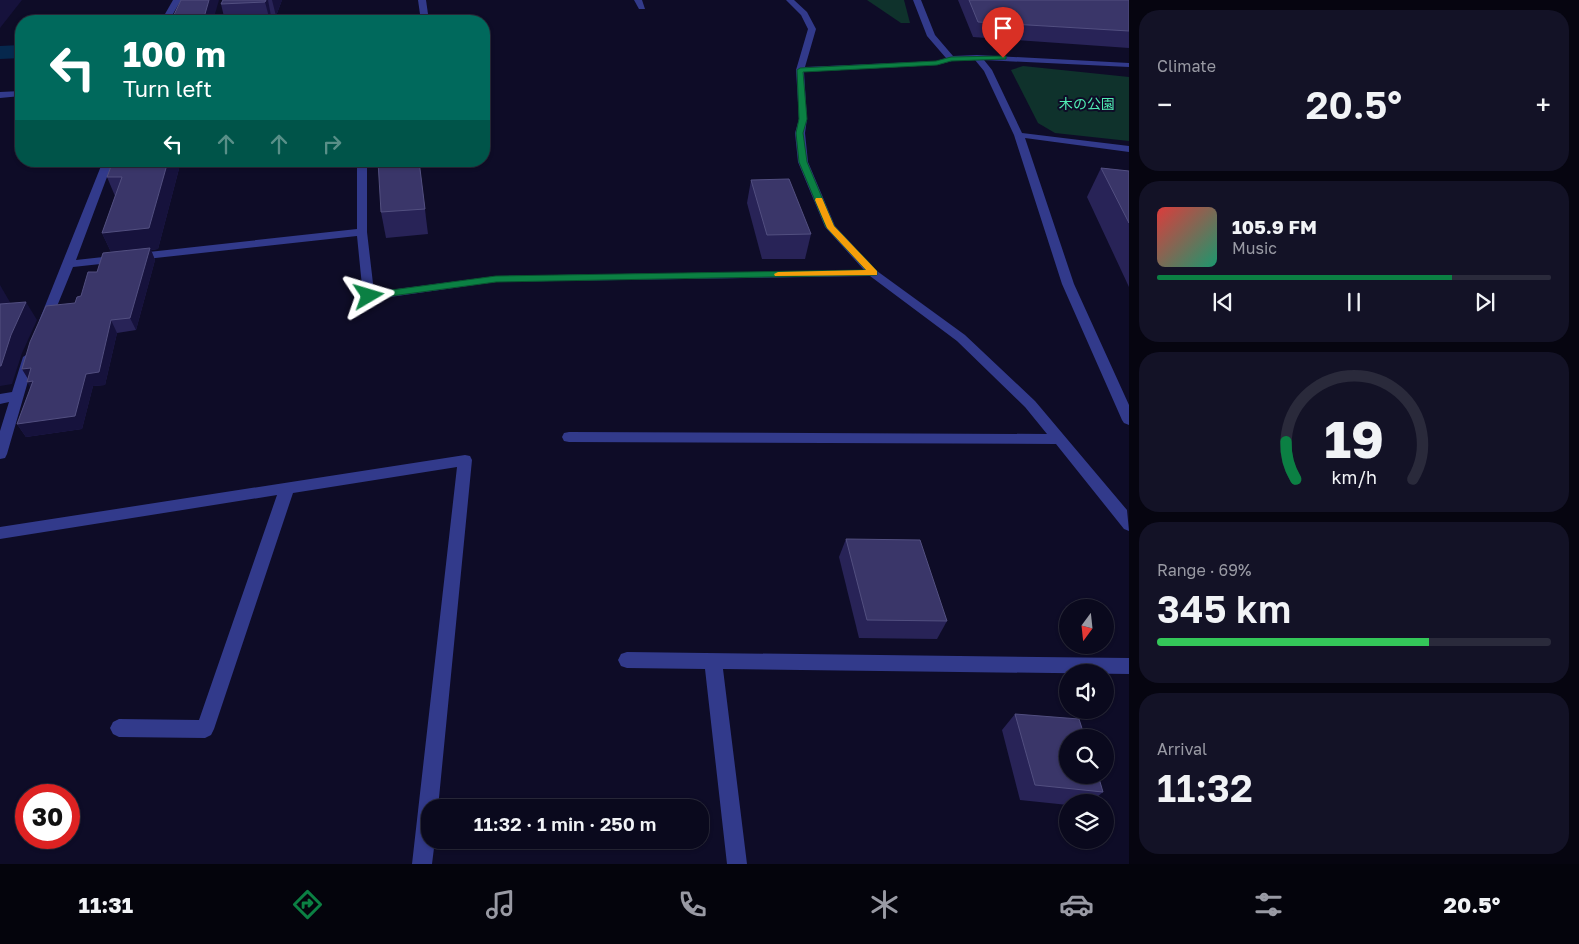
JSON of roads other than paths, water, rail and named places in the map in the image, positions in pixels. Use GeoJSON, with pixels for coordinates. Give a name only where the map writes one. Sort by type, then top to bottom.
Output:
{"type":"FeatureCollection","features":[{"type":"Feature","properties":{"kind":"street"},"geometry":{"type":"LineString","coordinates":[[168,15],[177,0]]}},
{"type":"Feature","properties":{"kind":"street"},"geometry":{"type":"LineString","coordinates":[[422,0],[424,15]]}},
{"type":"Feature","properties":{"kind":"street"},"geometry":{"type":"LineString","coordinates":[[790,0],[804,14],[812,29],[800,70],[803,119],[800,133],[803,162],[830,227],[873,273],[961,338],[1030,404],[1122,514],[1129,525]]}},
{"type":"Feature","properties":{"kind":"street"},"geometry":{"type":"LineString","coordinates":[[917,0],[931,36],[951,59]]}},
{"type":"Feature","properties":{"kind":"street"},"geometry":{"type":"LineString","coordinates":[[800,70],[937,63],[951,59],[978,58],[1129,65]]}},
{"type":"Feature","properties":{"kind":"street"},"geometry":{"type":"LineString","coordinates":[[978,58],[988,70],[1019,135],[1068,284],[1129,420]]}},
{"type":"Feature","properties":{"kind":"street"},"geometry":{"type":"LineString","coordinates":[[0,95],[15,94]]}},
{"type":"Feature","properties":{"kind":"street"},"geometry":{"type":"LineString","coordinates":[[1019,135],[1129,149]]}},
{"type":"Feature","properties":{"kind":"street"},"geometry":{"type":"LineString","coordinates":[[0,454],[16,396],[36,340],[69,264],[106,167]]}},
{"type":"Feature","properties":{"kind":"street"},"geometry":{"type":"LineString","coordinates":[[362,167],[362,232],[369,296],[496,279],[873,273]]}},
{"type":"Feature","properties":{"kind":"street"},"geometry":{"type":"LineString","coordinates":[[69,264],[362,232]]}},
{"type":"Feature","properties":{"kind":"street"},"geometry":{"type":"LineString","coordinates":[[0,399],[16,396]]}},
{"type":"Feature","properties":{"kind":"street"},"geometry":{"type":"LineString","coordinates":[[569,437],[1060,439]]}},
{"type":"Feature","properties":{"kind":"street"},"geometry":{"type":"LineString","coordinates":[[0,533],[465,460],[422,864]]}},
{"type":"Feature","properties":{"kind":"street"},"geometry":{"type":"LineString","coordinates":[[119,728],[205,729],[287,488]]}},
{"type":"Feature","properties":{"kind":"street"},"geometry":{"type":"LineString","coordinates":[[627,660],[1129,666]]}},
{"type":"Feature","properties":{"kind":"street"},"geometry":{"type":"LineString","coordinates":[[713,661],[737,864]]}},
{"type":"Feature","properties":{"kind":"water"},"geometry":{"type":"Polygon","coordinates":[[[15,45],[15,58],[0,59],[0,46],[15,45]]]}},
{"type":"Feature","properties":{"kind":"park label","name":"木の公園"},"geometry":{"type":"Point","coordinates":[1087,104]}}]}
